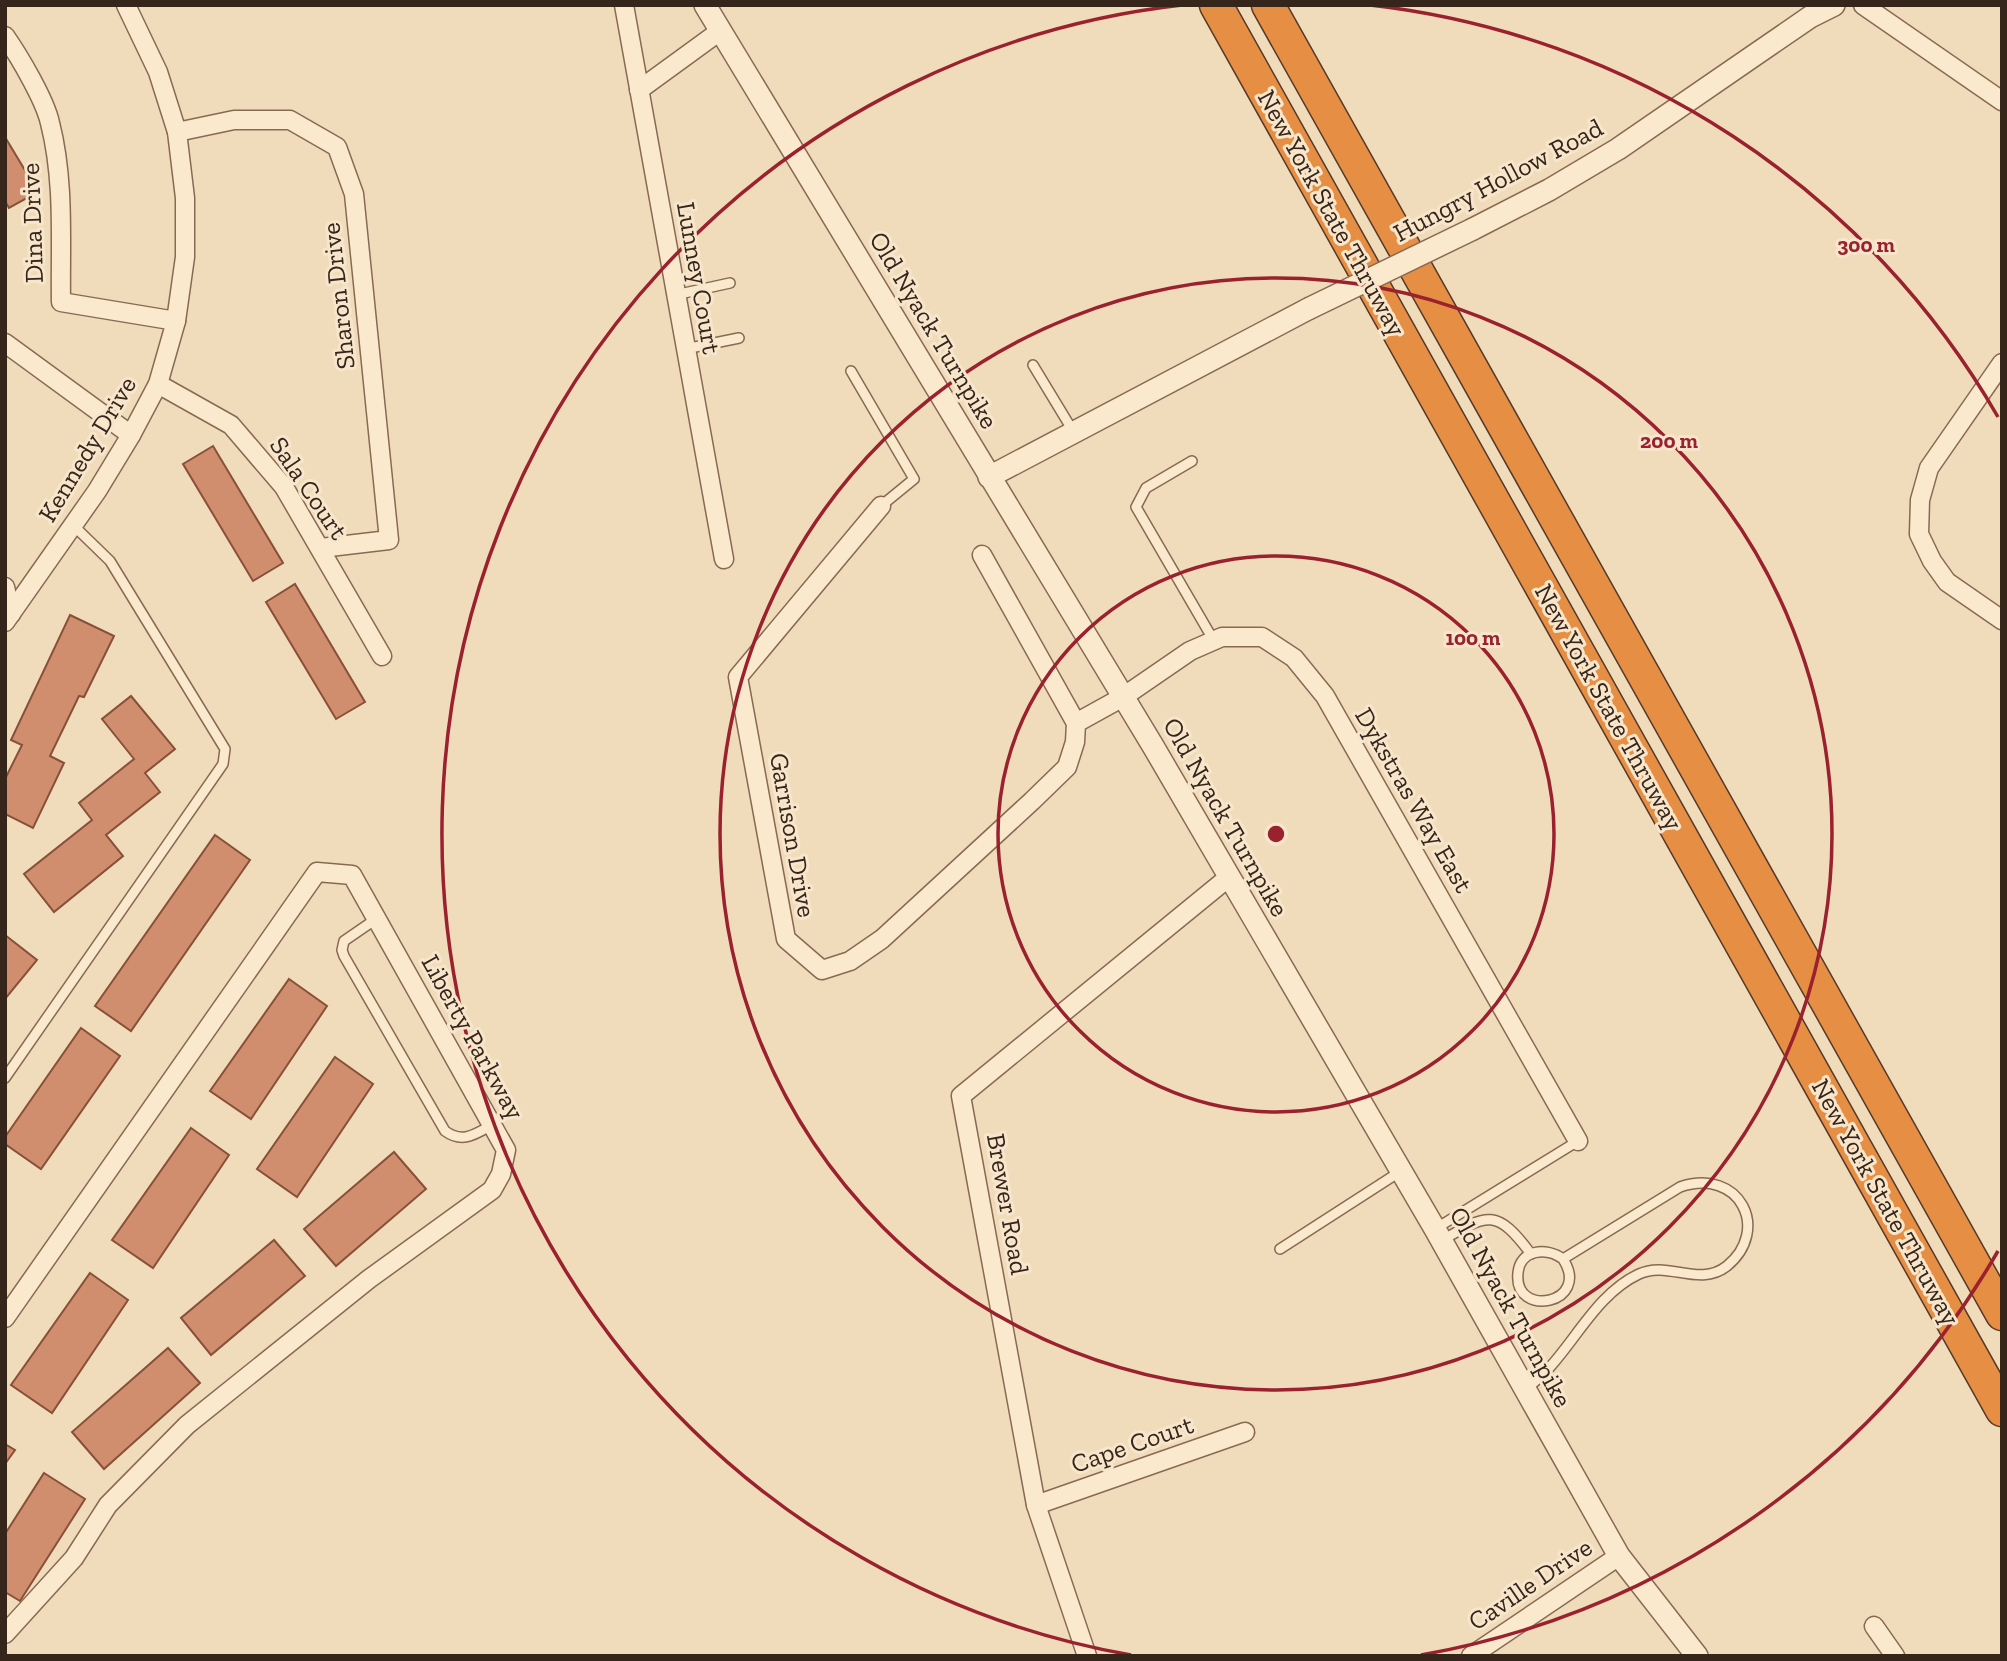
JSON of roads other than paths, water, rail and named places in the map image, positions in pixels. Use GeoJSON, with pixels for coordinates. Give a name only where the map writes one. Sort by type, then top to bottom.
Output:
{"type":"FeatureCollection","features":[{"type":"Feature","properties":{"kind":"highway","name":"New York State Thruway"},"geometry":{"type":"LineString","coordinates":[[1216,5],[2002,1410]]}},
{"type":"Feature","properties":{"kind":"highway","name":"New York State Thruway"},"geometry":{"type":"LineString","coordinates":[[1268,5],[2002,1314]]}},
{"type":"Feature","properties":{"kind":"street","name":"Kennedy Drive"},"geometry":{"type":"LineString","coordinates":[[8,618],[74,526],[131,435],[158,384],[176,321],[185,257],[185,198],[177,132],[158,72],[126,5]]}},
{"type":"Feature","properties":{"kind":"street","name":"Lunney Court"},"geometry":{"type":"LineString","coordinates":[[624,5],[724,559]]}},
{"type":"Feature","properties":{"kind":"street","name":"Old Nyack Turnpike"},"geometry":{"type":"LineString","coordinates":[[705,5],[1123,697],[1438,1235],[1619,1556],[1697,1656]]}},
{"type":"Feature","properties":{"kind":"street"},"geometry":{"type":"LineString","coordinates":[[1863,5],[2002,101]]}},
{"type":"Feature","properties":{"kind":"street","name":"Hungry Hollow Road"},"geometry":{"type":"LineString","coordinates":[[989,477],[1308,309],[1549,190],[1600,160],[1830,6]]}},
{"type":"Feature","properties":{"kind":"street"},"geometry":{"type":"LineString","coordinates":[[639,90],[720,31]]}},
{"type":"Feature","properties":{"kind":"street","name":"Dina Drive"},"geometry":{"type":"LineString","coordinates":[[5,36],[18,54],[50,120],[60,176],[61,302],[176,321]]}},
{"type":"Feature","properties":{"kind":"street","name":"Sharon Drive"},"geometry":{"type":"LineString","coordinates":[[177,132],[234,120],[290,120],[337,147],[354,194],[389,540],[321,548]]}},
{"type":"Feature","properties":{"kind":"street"},"geometry":{"type":"LineString","coordinates":[[5,343],[131,435]]}},
{"type":"Feature","properties":{"kind":"street"},"geometry":{"type":"LineString","coordinates":[[2002,363],[1929,467],[1920,500],[1919,522],[1919,534],[1932,561],[1947,582],[2002,620]]}},
{"type":"Feature","properties":{"kind":"street","name":"Sala Court"},"geometry":{"type":"LineString","coordinates":[[158,384],[231,425],[284,487],[382,656]]}},
{"type":"Feature","properties":{"kind":"street","name":"Garrison Drive"},"geometry":{"type":"LineString","coordinates":[[881,506],[737,677],[786,939],[822,970],[850,961],[882,939],[1067,767],[1075,742],[1076,723]]}},
{"type":"Feature","properties":{"kind":"street"},"geometry":{"type":"LineString","coordinates":[[982,555],[1076,723],[1123,697]]}},
{"type":"Feature","properties":{"kind":"street"},"geometry":{"type":"LineString","coordinates":[[5,587],[8,618]]}},
{"type":"Feature","properties":{"kind":"street","name":"Dykstras Way East"},"geometry":{"type":"LineString","coordinates":[[1123,697],[1190,651],[1222,637],[1262,637],[1294,658],[1325,696],[1578,1141]]}},
{"type":"Feature","properties":{"kind":"street","name":"Liberty Parkway"},"geometry":{"type":"LineString","coordinates":[[5,1318],[317,872],[352,875],[506,1150],[501,1174],[492,1189],[369,1279],[187,1425],[108,1505],[74,1558],[5,1634]]}},
{"type":"Feature","properties":{"kind":"street","name":"Brewer Road"},"geometry":{"type":"LineString","coordinates":[[1087,1656],[1036,1505],[961,1096],[1228,877]]}},
{"type":"Feature","properties":{"kind":"street","name":"Cape Court"},"geometry":{"type":"LineString","coordinates":[[1036,1505],[1245,1432]]}},
{"type":"Feature","properties":{"kind":"street","name":"Caville Drive"},"geometry":{"type":"LineString","coordinates":[[1476,1655],[1619,1556]]}},
{"type":"Feature","properties":{"kind":"street"},"geometry":{"type":"LineString","coordinates":[[1874,1626],[1895,1656]]}},
{"type":"Feature","properties":{"kind":"lane"},"geometry":{"type":"LineString","coordinates":[[675,295],[730,284]]}},
{"type":"Feature","properties":{"kind":"lane"},"geometry":{"type":"LineString","coordinates":[[685,349],[739,338]]}},
{"type":"Feature","properties":{"kind":"lane"},"geometry":{"type":"LineString","coordinates":[[1033,365],[1074,433]]}},
{"type":"Feature","properties":{"kind":"lane"},"geometry":{"type":"LineString","coordinates":[[851,371],[914,479],[881,506]]}},
{"type":"Feature","properties":{"kind":"lane"},"geometry":{"type":"LineString","coordinates":[[1192,461],[1146,488],[1136,507],[1214,640]]}},
{"type":"Feature","properties":{"kind":"lane"},"geometry":{"type":"LineString","coordinates":[[5,1078],[223,764],[225,749],[110,561],[74,526]]}},
{"type":"Feature","properties":{"kind":"lane"},"geometry":{"type":"LineString","coordinates":[[376,919],[344,941],[344,956],[445,1131],[452,1136],[468,1138],[492,1125]]}},
{"type":"Feature","properties":{"kind":"lane"},"geometry":{"type":"LineString","coordinates":[[1438,1235],[1578,1141]]}},
{"type":"Feature","properties":{"kind":"lane"},"geometry":{"type":"LineString","coordinates":[[1280,1249],[1401,1171]]}},
{"type":"Feature","properties":{"kind":"lane"},"geometry":{"type":"LineString","coordinates":[[1525,1390],[1549,1368],[1613,1292],[1638,1274],[1657,1268],[1697,1276],[1713,1274],[1727,1266],[1738,1253],[1747,1234],[1746,1212],[1735,1194],[1716,1183],[1698,1181],[1680,1186],[1563,1259]]}},
{"type":"Feature","properties":{"kind":"lane"},"geometry":{"type":"LineString","coordinates":[[1438,1235],[1476,1220],[1489,1218],[1504,1223],[1517,1234],[1531,1254]]}},
{"type":"Feature","properties":{"kind":"lane"},"geometry":{"type":"LineString","coordinates":[[1548,1251],[1563,1259],[1569,1274],[1566,1290],[1553,1301],[1536,1301],[1522,1292],[1518,1284],[1519,1267],[1531,1254],[1548,1251]]}}]}
